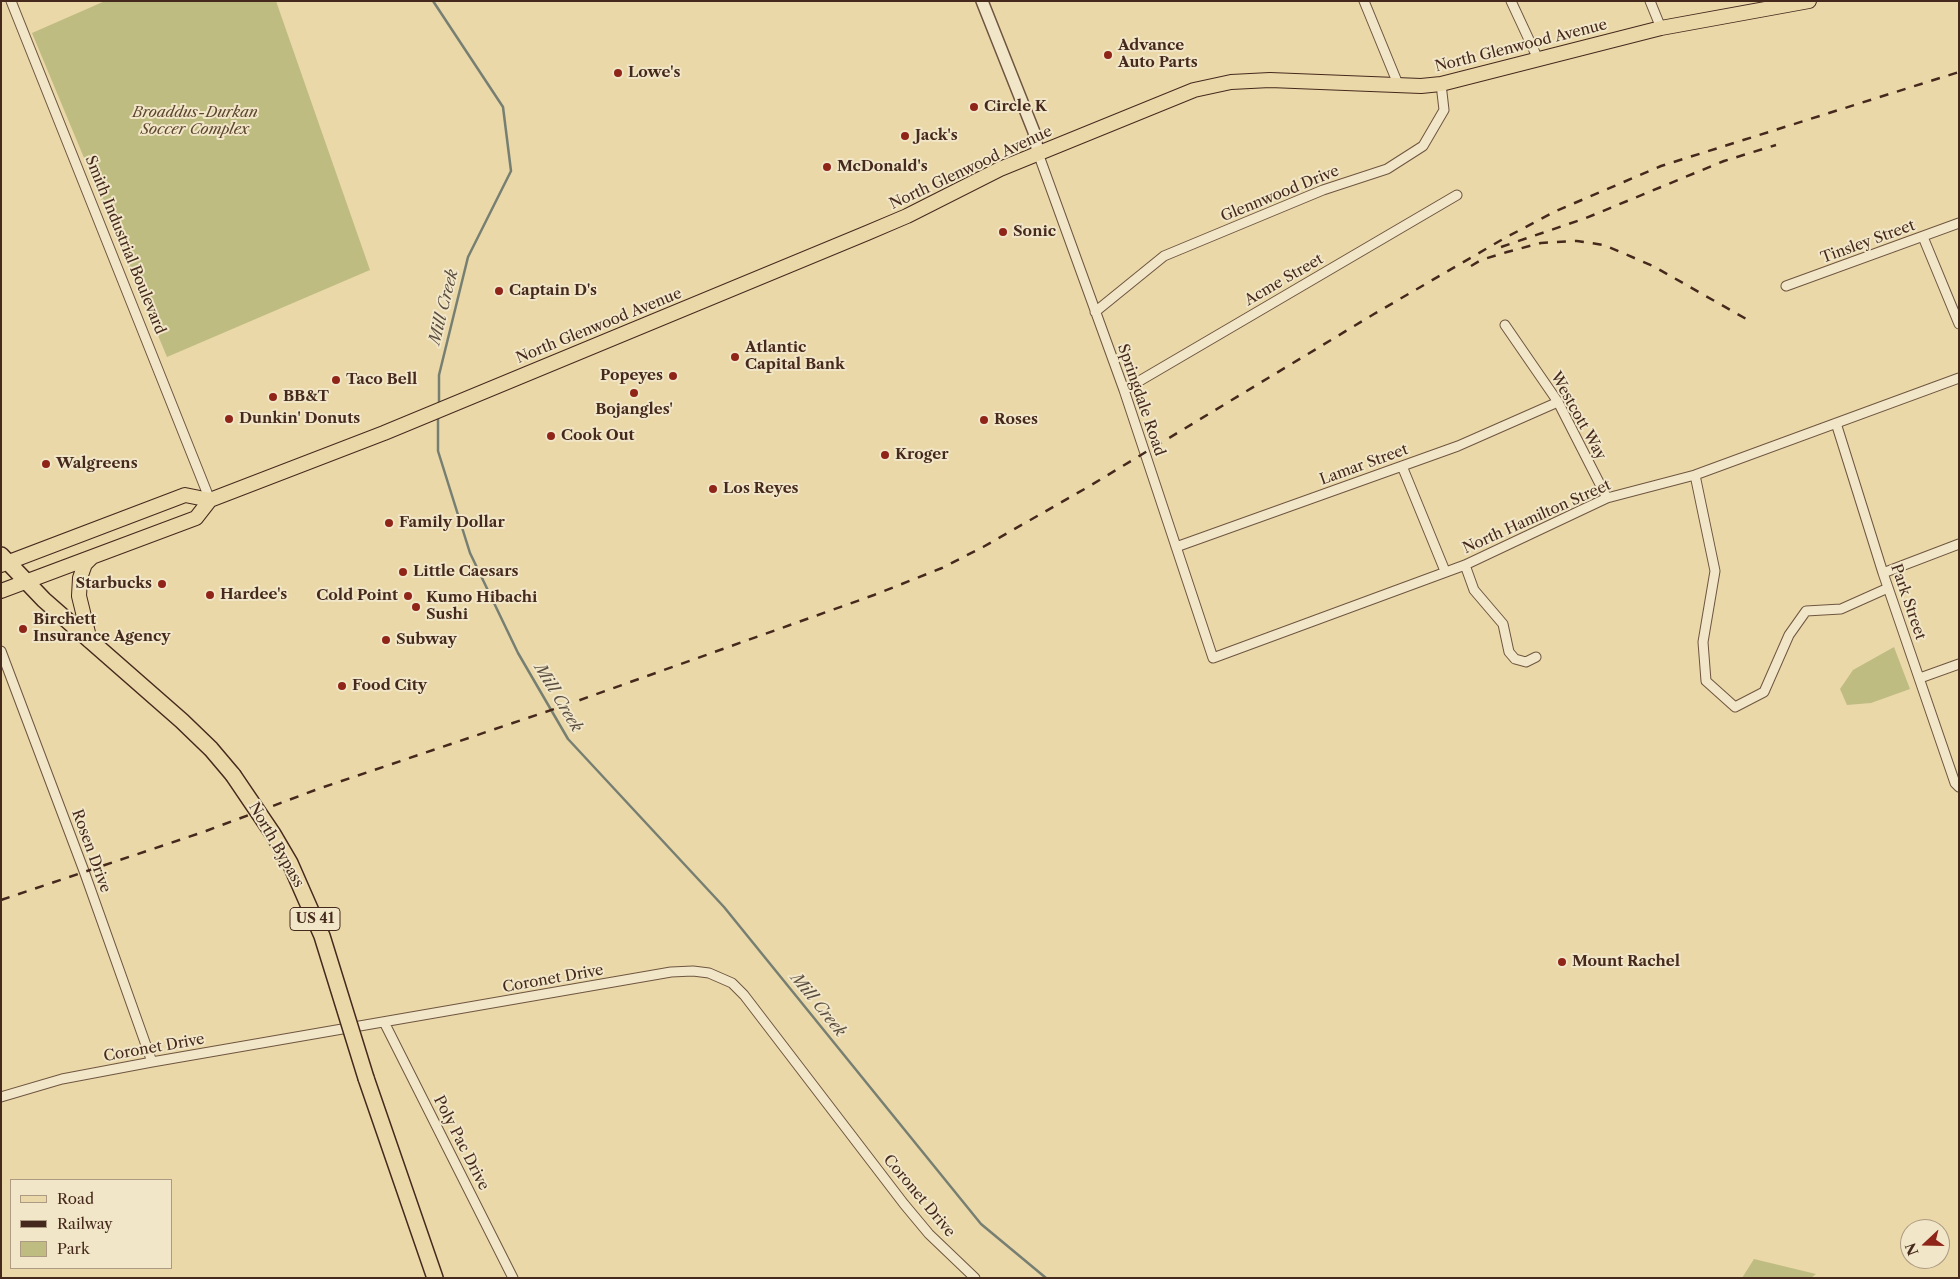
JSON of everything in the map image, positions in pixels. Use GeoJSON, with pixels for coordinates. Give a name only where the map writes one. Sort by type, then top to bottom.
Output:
{"type":"FeatureCollection","features":[{"type":"Feature","properties":{"kind":"highway","name":"North Bypass"},"geometry":{"type":"LineString","coordinates":[[4,561],[90,641],[163,703],[211,749],[232,775],[273,834],[290,863],[322,936],[366,1078],[435,1278]]}},
{"type":"Feature","properties":{"kind":"main road","name":"North Glenwood Avenue"},"geometry":{"type":"LineString","coordinates":[[1,591],[196,518],[210,500],[384,433],[907,216],[1000,169],[1194,90],[1231,82],[1270,80],[1421,86],[1441,84],[1661,28],[1809,1]]}},
{"type":"Feature","properties":{"kind":"main road"},"geometry":{"type":"LineString","coordinates":[[4,561],[185,495],[210,500]]}},
{"type":"Feature","properties":{"kind":"main road"},"geometry":{"type":"LineString","coordinates":[[90,641],[79,596],[80,578],[85,564],[92,558]]}},
{"type":"Feature","properties":{"kind":"street","name":"Smith Industrial Boulevard"},"geometry":{"type":"LineString","coordinates":[[11,1],[210,500]]}},
{"type":"Feature","properties":{"kind":"street"},"geometry":{"type":"LineString","coordinates":[[982,1],[1034,132],[1038,153]]}},
{"type":"Feature","properties":{"kind":"street"},"geometry":{"type":"LineString","coordinates":[[1364,1],[1398,84]]}},
{"type":"Feature","properties":{"kind":"street"},"geometry":{"type":"LineString","coordinates":[[1511,1],[1538,59]]}},
{"type":"Feature","properties":{"kind":"street"},"geometry":{"type":"LineString","coordinates":[[1650,1],[1661,28]]}},
{"type":"Feature","properties":{"kind":"street","name":"Glennwood Drive"},"geometry":{"type":"LineString","coordinates":[[1095,312],[1164,256],[1323,190],[1387,169],[1423,146],[1444,110],[1441,84]]}},
{"type":"Feature","properties":{"kind":"street","name":"Springdale Road"},"geometry":{"type":"LineString","coordinates":[[1038,153],[1124,390],[1213,658]]}},
{"type":"Feature","properties":{"kind":"street","name":"Acme Street"},"geometry":{"type":"LineString","coordinates":[[1124,390],[1458,194]]}},
{"type":"Feature","properties":{"kind":"street","name":"Tinsley Street"},"geometry":{"type":"LineString","coordinates":[[1786,286],[1959,223]]}},
{"type":"Feature","properties":{"kind":"street"},"geometry":{"type":"LineString","coordinates":[[1923,237],[1959,324]]}},
{"type":"Feature","properties":{"kind":"street","name":"Westcott Way"},"geometry":{"type":"LineString","coordinates":[[1504,325],[1558,402],[1607,498]]}},
{"type":"Feature","properties":{"kind":"street","name":"North Hamilton Street"},"geometry":{"type":"LineString","coordinates":[[1213,658],[1465,565],[1607,498],[1695,475],[1959,378]]}},
{"type":"Feature","properties":{"kind":"street","name":"Lamar Street"},"geometry":{"type":"LineString","coordinates":[[1176,547],[1458,446],[1558,402]]}},
{"type":"Feature","properties":{"kind":"street","name":"Park Street"},"geometry":{"type":"LineString","coordinates":[[1836,423],[1888,588],[1955,783],[1959,787]]}},
{"type":"Feature","properties":{"kind":"street"},"geometry":{"type":"LineString","coordinates":[[1402,466],[1445,571]]}},
{"type":"Feature","properties":{"kind":"street"},"geometry":{"type":"LineString","coordinates":[[1695,475],[1715,571],[1703,642],[1706,681],[1735,707],[1764,692],[1788,635],[1806,611],[1841,609],[1888,588]]}},
{"type":"Feature","properties":{"kind":"street"},"geometry":{"type":"LineString","coordinates":[[1883,572],[1959,544]]}},
{"type":"Feature","properties":{"kind":"street"},"geometry":{"type":"LineString","coordinates":[[1465,565],[1474,590],[1503,624],[1509,652],[1515,659],[1526,662],[1536,657]]}},
{"type":"Feature","properties":{"kind":"street","name":"Rosen Drive"},"geometry":{"type":"LineString","coordinates":[[1,651],[81,861],[152,1062]]}},
{"type":"Feature","properties":{"kind":"street"},"geometry":{"type":"LineString","coordinates":[[1920,678],[1959,664]]}},
{"type":"Feature","properties":{"kind":"street","name":"Coronet Drive"},"geometry":{"type":"LineString","coordinates":[[1,1097],[62,1080],[152,1062],[670,972],[693,970],[719,976],[732,983],[744,995],[904,1204],[929,1234],[975,1278]]}},
{"type":"Feature","properties":{"kind":"street","name":"Poly Pac Drive"},"geometry":{"type":"LineString","coordinates":[[384,1022],[513,1278]]}},
{"type":"Feature","properties":{"kind":"green space","name":"Broaddus-Durkan Soccer Complex"},"geometry":{"type":"Polygon","coordinates":[[[105,1],[276,1],[370,270],[167,357],[32,33],[105,1]]]}},
{"type":"Feature","properties":{"kind":"green space"},"geometry":{"type":"Polygon","coordinates":[[[1894,647],[1910,689],[1871,703],[1847,705],[1840,689],[1853,670],[1894,647]]]}},
{"type":"Feature","properties":{"kind":"green space"},"geometry":{"type":"Polygon","coordinates":[[[1754,1259],[1816,1274],[1811,1278],[1742,1278],[1754,1259]]]}},
{"type":"Feature","properties":{"kind":"waterway","name":"Mill Creek"},"geometry":{"type":"LineString","coordinates":[[433,1],[503,107],[511,171],[468,257],[439,375],[439,406]]}},
{"type":"Feature","properties":{"kind":"waterway","name":"Mill Creek"},"geometry":{"type":"LineString","coordinates":[[438,416],[438,451],[470,553],[518,653],[568,739],[724,907],[981,1224],[1046,1278]]}},
{"type":"Feature","properties":{"kind":"railway"},"geometry":{"type":"LineString","coordinates":[[1,900],[206,831],[318,789],[566,705],[874,595],[942,568],[983,547],[1088,487],[1374,314],[1503,239],[1556,211],[1661,166],[1959,72]]}},
{"type":"Feature","properties":{"kind":"railway"},"geometry":{"type":"LineString","coordinates":[[1501,247],[1586,218],[1724,161],[1776,145]]}},
{"type":"Feature","properties":{"kind":"railway"},"geometry":{"type":"LineString","coordinates":[[1471,266],[1481,260],[1541,243],[1577,241],[1604,245],[1653,266],[1748,320]]}},
{"type":"Feature","properties":{"kind":"place","name":"Advance Auto Parts"},"geometry":{"type":"Point","coordinates":[1108,55]}},
{"type":"Feature","properties":{"kind":"place","name":"Lowe's"},"geometry":{"type":"Point","coordinates":[618,73]}},
{"type":"Feature","properties":{"kind":"place","name":"Circle K"},"geometry":{"type":"Point","coordinates":[974,107]}},
{"type":"Feature","properties":{"kind":"place","name":"Jack's"},"geometry":{"type":"Point","coordinates":[905,136]}},
{"type":"Feature","properties":{"kind":"place","name":"McDonald's"},"geometry":{"type":"Point","coordinates":[827,167]}},
{"type":"Feature","properties":{"kind":"place","name":"Sonic"},"geometry":{"type":"Point","coordinates":[1003,232]}},
{"type":"Feature","properties":{"kind":"place","name":"Captain D's"},"geometry":{"type":"Point","coordinates":[499,291]}},
{"type":"Feature","properties":{"kind":"place","name":"Atlantic Capital Bank"},"geometry":{"type":"Point","coordinates":[735,357]}},
{"type":"Feature","properties":{"kind":"place","name":"Popeyes"},"geometry":{"type":"Point","coordinates":[673,376]}},
{"type":"Feature","properties":{"kind":"place","name":"Taco Bell"},"geometry":{"type":"Point","coordinates":[336,380]}},
{"type":"Feature","properties":{"kind":"place","name":"Bojangles'"},"geometry":{"type":"Point","coordinates":[634,393]}},
{"type":"Feature","properties":{"kind":"place","name":"BB&T"},"geometry":{"type":"Point","coordinates":[273,397]}},
{"type":"Feature","properties":{"kind":"place","name":"Dunkin' Donuts"},"geometry":{"type":"Point","coordinates":[229,419]}},
{"type":"Feature","properties":{"kind":"place","name":"Roses"},"geometry":{"type":"Point","coordinates":[984,420]}},
{"type":"Feature","properties":{"kind":"place","name":"Cook Out"},"geometry":{"type":"Point","coordinates":[551,436]}},
{"type":"Feature","properties":{"kind":"place","name":"Kroger"},"geometry":{"type":"Point","coordinates":[885,455]}},
{"type":"Feature","properties":{"kind":"place","name":"Walgreens"},"geometry":{"type":"Point","coordinates":[46,464]}},
{"type":"Feature","properties":{"kind":"place","name":"Los Reyes"},"geometry":{"type":"Point","coordinates":[713,489]}},
{"type":"Feature","properties":{"kind":"place","name":"Family Dollar"},"geometry":{"type":"Point","coordinates":[389,523]}},
{"type":"Feature","properties":{"kind":"place","name":"Little Caesars"},"geometry":{"type":"Point","coordinates":[403,572]}},
{"type":"Feature","properties":{"kind":"place","name":"Starbucks"},"geometry":{"type":"Point","coordinates":[162,584]}},
{"type":"Feature","properties":{"kind":"place","name":"Hardee's"},"geometry":{"type":"Point","coordinates":[210,595]}},
{"type":"Feature","properties":{"kind":"place","name":"Cold Point"},"geometry":{"type":"Point","coordinates":[408,596]}},
{"type":"Feature","properties":{"kind":"place","name":"Kumo Hibachi Sushi"},"geometry":{"type":"Point","coordinates":[416,607]}},
{"type":"Feature","properties":{"kind":"place","name":"Birchett Insurance Agency"},"geometry":{"type":"Point","coordinates":[23,629]}},
{"type":"Feature","properties":{"kind":"place","name":"Subway"},"geometry":{"type":"Point","coordinates":[386,640]}},
{"type":"Feature","properties":{"kind":"place","name":"Food City"},"geometry":{"type":"Point","coordinates":[342,686]}},
{"type":"Feature","properties":{"kind":"place","name":"Mount Rachel"},"geometry":{"type":"Point","coordinates":[1562,962]}}]}
